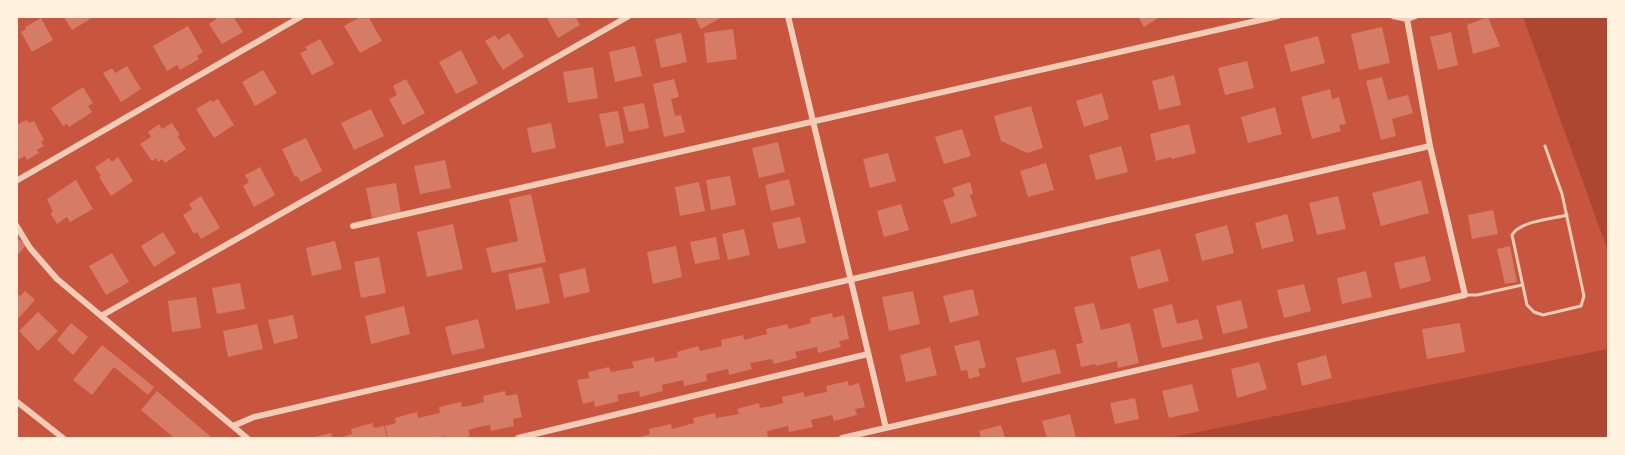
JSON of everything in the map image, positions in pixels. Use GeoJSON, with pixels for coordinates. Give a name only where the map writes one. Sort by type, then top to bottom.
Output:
{"type":"FeatureCollection","features":[{"type":"Feature","properties":{"kind":"street"},"geometry":{"type":"LineString","coordinates":[[16,181],[302,16]]}},
{"type":"Feature","properties":{"kind":"street"},"geometry":{"type":"LineString","coordinates":[[101,316],[629,16]]}},
{"type":"Feature","properties":{"kind":"street"},"geometry":{"type":"LineString","coordinates":[[788,16],[886,428]]}},
{"type":"Feature","properties":{"kind":"street"},"geometry":{"type":"LineString","coordinates":[[353,226],[1278,16]]}},
{"type":"Feature","properties":{"kind":"street"},"geometry":{"type":"LineString","coordinates":[[1393,16],[1407,19],[1416,16]]}},
{"type":"Feature","properties":{"kind":"street"},"geometry":{"type":"LineString","coordinates":[[842,438],[1465,295],[1430,146],[1407,19]]}},
{"type":"Feature","properties":{"kind":"street"},"geometry":{"type":"LineString","coordinates":[[233,426],[254,417],[1430,146]]}},
{"type":"Feature","properties":{"kind":"street"},"geometry":{"type":"LineString","coordinates":[[16,225],[30,248],[57,279],[248,438]]}},
{"type":"Feature","properties":{"kind":"street"},"geometry":{"type":"LineString","coordinates":[[518,438],[868,354]]}},
{"type":"Feature","properties":{"kind":"street"},"geometry":{"type":"LineString","coordinates":[[16,401],[63,438]]}},
{"type":"Feature","properties":{"kind":"lane"},"geometry":{"type":"LineString","coordinates":[[1545,146],[1562,194],[1567,215],[1584,296],[1581,306],[1543,315],[1534,312],[1527,305],[1512,235],[1522,225],[1567,215]]}},
{"type":"Feature","properties":{"kind":"lane"},"geometry":{"type":"LineString","coordinates":[[1465,295],[1477,295],[1522,285]]}},
{"type":"Feature","properties":{"kind":"shaded area"},"geometry":{"type":"Polygon","coordinates":[[[1523,17],[1608,17],[1608,251],[1523,17]]]}},
{"type":"Feature","properties":{"kind":"shaded area"},"geometry":{"type":"Polygon","coordinates":[[[1608,349],[1608,438],[1168,438],[1608,349]]]}},
{"type":"Feature","properties":{"kind":"building"},"geometry":{"type":"Polygon","coordinates":[[[63,16],[95,16],[72,30],[63,16]]]}},
{"type":"Feature","properties":{"kind":"building"},"geometry":{"type":"Polygon","coordinates":[[[215,16],[233,16],[243,32],[222,44],[209,24],[216,19],[215,16]]]}},
{"type":"Feature","properties":{"kind":"building"},"geometry":{"type":"Polygon","coordinates":[[[368,16],[382,41],[360,53],[344,26],[368,16]]]}},
{"type":"Feature","properties":{"kind":"building"},"geometry":{"type":"Polygon","coordinates":[[[546,16],[575,16],[580,25],[558,38],[546,16]]]}},
{"type":"Feature","properties":{"kind":"building"},"geometry":{"type":"Polygon","coordinates":[[[694,16],[724,16],[701,29],[694,16]]]}},
{"type":"Feature","properties":{"kind":"building"},"geometry":{"type":"Polygon","coordinates":[[[1138,16],[1161,16],[1144,27],[1138,16]]]}},
{"type":"Feature","properties":{"kind":"building"},"geometry":{"type":"Polygon","coordinates":[[[1488,17],[1500,46],[1473,54],[1467,25],[1488,17]]]}},
{"type":"Feature","properties":{"kind":"building"},"geometry":{"type":"Polygon","coordinates":[[[41,18],[53,40],[32,52],[21,32],[26,29],[25,27],[41,18]]]}},
{"type":"Feature","properties":{"kind":"building"},"geometry":{"type":"Polygon","coordinates":[[[188,26],[203,52],[197,56],[199,59],[180,70],[177,65],[167,71],[153,46],[188,26]]]}},
{"type":"Feature","properties":{"kind":"building"},"geometry":{"type":"Polygon","coordinates":[[[1382,27],[1390,63],[1359,70],[1351,34],[1382,27]]]}},
{"type":"Feature","properties":{"kind":"building"},"geometry":{"type":"Polygon","coordinates":[[[733,29],[737,59],[707,63],[704,33],[733,29]]]}},
{"type":"Feature","properties":{"kind":"building"},"geometry":{"type":"Polygon","coordinates":[[[1451,32],[1458,65],[1438,70],[1430,37],[1451,32]]]}},
{"type":"Feature","properties":{"kind":"building"},"geometry":{"type":"Polygon","coordinates":[[[509,33],[524,56],[503,70],[485,41],[495,35],[498,40],[509,33]]]}},
{"type":"Feature","properties":{"kind":"building"},"geometry":{"type":"Polygon","coordinates":[[[681,33],[687,62],[661,68],[655,39],[681,33]]]}},
{"type":"Feature","properties":{"kind":"building"},"geometry":{"type":"Polygon","coordinates":[[[1318,36],[1325,63],[1291,72],[1284,45],[1318,36]]]}},
{"type":"Feature","properties":{"kind":"building"},"geometry":{"type":"Polygon","coordinates":[[[320,39],[334,64],[312,75],[300,53],[307,50],[305,47],[320,39]]]}},
{"type":"Feature","properties":{"kind":"building"},"geometry":{"type":"Polygon","coordinates":[[[635,46],[642,76],[615,82],[609,52],[635,46]]]}},
{"type":"Feature","properties":{"kind":"building"},"geometry":{"type":"Polygon","coordinates":[[[461,50],[478,83],[456,94],[439,62],[461,50]]]}},
{"type":"Feature","properties":{"kind":"building"},"geometry":{"type":"Polygon","coordinates":[[[1247,61],[1254,88],[1225,95],[1218,68],[1247,61]]]}},
{"type":"Feature","properties":{"kind":"building"},"geometry":{"type":"Polygon","coordinates":[[[127,66],[141,89],[121,102],[103,73],[112,68],[115,73],[127,66]]]}},
{"type":"Feature","properties":{"kind":"building"},"geometry":{"type":"Polygon","coordinates":[[[593,67],[598,98],[568,103],[563,72],[593,67]]]}},
{"type":"Feature","properties":{"kind":"building"},"geometry":{"type":"Polygon","coordinates":[[[263,70],[277,93],[255,106],[242,82],[263,70]]]}},
{"type":"Feature","properties":{"kind":"building"},"geometry":{"type":"Polygon","coordinates":[[[1174,75],[1181,105],[1159,110],[1152,81],[1174,75]]]}},
{"type":"Feature","properties":{"kind":"building"},"geometry":{"type":"Polygon","coordinates":[[[1382,77],[1388,100],[1408,95],[1413,113],[1392,119],[1396,136],[1381,140],[1366,81],[1382,77]]]}},
{"type":"Feature","properties":{"kind":"building"},"geometry":{"type":"Polygon","coordinates":[[[406,79],[425,113],[403,125],[389,99],[397,95],[393,86],[406,79]]]}},
{"type":"Feature","properties":{"kind":"building"},"geometry":{"type":"Polygon","coordinates":[[[674,79],[679,97],[671,99],[675,116],[681,115],[685,132],[664,137],[653,84],[674,79]]]}},
{"type":"Feature","properties":{"kind":"building"},"geometry":{"type":"Polygon","coordinates":[[[83,87],[93,103],[88,106],[92,112],[69,127],[67,124],[63,126],[51,108],[83,87]]]}},
{"type":"Feature","properties":{"kind":"building"},"geometry":{"type":"Polygon","coordinates":[[[1330,89],[1332,99],[1339,97],[1346,124],[1339,125],[1341,131],[1312,139],[1301,97],[1330,89]]]}},
{"type":"Feature","properties":{"kind":"building"},"geometry":{"type":"Polygon","coordinates":[[[1102,93],[1109,119],[1084,127],[1076,101],[1102,93]]]}},
{"type":"Feature","properties":{"kind":"building"},"geometry":{"type":"Polygon","coordinates":[[[218,99],[234,125],[214,138],[196,109],[211,100],[212,102],[218,99]]]}},
{"type":"Feature","properties":{"kind":"building"},"geometry":{"type":"Polygon","coordinates":[[[644,103],[649,128],[629,132],[623,107],[644,103]]]}},
{"type":"Feature","properties":{"kind":"building"},"geometry":{"type":"Polygon","coordinates":[[[1031,106],[1043,148],[1027,153],[1001,141],[994,116],[1031,106]]]}},
{"type":"Feature","properties":{"kind":"building"},"geometry":{"type":"Polygon","coordinates":[[[1275,107],[1282,134],[1248,143],[1241,117],[1275,107]]]}},
{"type":"Feature","properties":{"kind":"building"},"geometry":{"type":"Polygon","coordinates":[[[371,109],[384,136],[354,150],[341,123],[371,109]]]}},
{"type":"Feature","properties":{"kind":"building"},"geometry":{"type":"Polygon","coordinates":[[[618,111],[624,143],[606,147],[599,114],[618,111]]]}},
{"type":"Feature","properties":{"kind":"building"},"geometry":{"type":"Polygon","coordinates":[[[27,120],[29,123],[34,121],[44,140],[41,142],[44,146],[37,150],[39,153],[27,160],[25,156],[16,161],[16,125],[27,120]]]}},
{"type":"Feature","properties":{"kind":"building"},"geometry":{"type":"Polygon","coordinates":[[[172,123],[186,149],[165,163],[162,159],[158,162],[156,158],[152,161],[140,144],[151,137],[148,132],[159,124],[162,129],[172,123]]]}},
{"type":"Feature","properties":{"kind":"building"},"geometry":{"type":"Polygon","coordinates":[[[551,123],[556,148],[532,153],[527,128],[551,123]]]}},
{"type":"Feature","properties":{"kind":"building"},"geometry":{"type":"Polygon","coordinates":[[[1189,124],[1196,153],[1156,161],[1150,134],[1189,124]]]}},
{"type":"Feature","properties":{"kind":"building"},"geometry":{"type":"Polygon","coordinates":[[[962,129],[971,156],[944,164],[935,137],[962,129]]]}},
{"type":"Feature","properties":{"kind":"building"},"geometry":{"type":"Polygon","coordinates":[[[306,138],[322,171],[301,182],[297,176],[295,177],[282,149],[306,138]]]}},
{"type":"Feature","properties":{"kind":"building"},"geometry":{"type":"Polygon","coordinates":[[[778,142],[785,172],[759,178],[752,148],[778,142]]]}},
{"type":"Feature","properties":{"kind":"building"},"geometry":{"type":"Polygon","coordinates":[[[1121,146],[1128,172],[1096,180],[1089,155],[1121,146]]]}},
{"type":"Feature","properties":{"kind":"building"},"geometry":{"type":"Polygon","coordinates":[[[888,153],[896,181],[870,188],[863,159],[888,153]]]}},
{"type":"Feature","properties":{"kind":"building"},"geometry":{"type":"Polygon","coordinates":[[[118,157],[133,181],[111,196],[95,167],[109,158],[112,162],[118,157]]]}},
{"type":"Feature","properties":{"kind":"building"},"geometry":{"type":"Polygon","coordinates":[[[445,160],[451,188],[420,194],[414,166],[445,160]]]}},
{"type":"Feature","properties":{"kind":"building"},"geometry":{"type":"Polygon","coordinates":[[[1046,163],[1054,190],[1028,197],[1020,171],[1046,163]]]}},
{"type":"Feature","properties":{"kind":"building"},"geometry":{"type":"Polygon","coordinates":[[[260,167],[275,195],[254,207],[243,186],[249,182],[245,175],[260,167]]]}},
{"type":"Feature","properties":{"kind":"building"},"geometry":{"type":"Polygon","coordinates":[[[730,176],[736,205],[711,210],[706,180],[730,176]]]}},
{"type":"Feature","properties":{"kind":"building"},"geometry":{"type":"Polygon","coordinates":[[[789,179],[795,205],[771,211],[765,185],[789,179]]]}},
{"type":"Feature","properties":{"kind":"building"},"geometry":{"type":"Polygon","coordinates":[[[76,180],[93,209],[70,222],[67,217],[57,224],[50,213],[53,212],[47,199],[76,180]]]}},
{"type":"Feature","properties":{"kind":"building"},"geometry":{"type":"Polygon","coordinates":[[[1421,180],[1429,213],[1381,226],[1372,193],[1421,180]]]}},
{"type":"Feature","properties":{"kind":"building"},"geometry":{"type":"Polygon","coordinates":[[[699,182],[705,211],[680,216],[675,187],[699,182]]]}},
{"type":"Feature","properties":{"kind":"building"},"geometry":{"type":"Polygon","coordinates":[[[970,182],[973,194],[970,195],[977,216],[951,224],[943,200],[955,196],[952,188],[970,182]]]}},
{"type":"Feature","properties":{"kind":"building"},"geometry":{"type":"Polygon","coordinates":[[[396,183],[401,213],[372,218],[366,188],[396,183]]]}},
{"type":"Feature","properties":{"kind":"building"},"geometry":{"type":"Polygon","coordinates":[[[531,194],[546,262],[492,273],[486,248],[518,241],[509,199],[531,194]]]}},
{"type":"Feature","properties":{"kind":"building"},"geometry":{"type":"Polygon","coordinates":[[[201,196],[220,228],[201,239],[197,232],[194,234],[183,215],[192,209],[189,204],[201,196]]]}},
{"type":"Feature","properties":{"kind":"building"},"geometry":{"type":"Polygon","coordinates":[[[1338,196],[1346,229],[1317,235],[1309,203],[1338,196]]]}},
{"type":"Feature","properties":{"kind":"building"},"geometry":{"type":"Polygon","coordinates":[[[901,204],[909,230],[884,237],[877,211],[901,204]]]}},
{"type":"Feature","properties":{"kind":"building"},"geometry":{"type":"Polygon","coordinates":[[[1493,210],[1498,234],[1472,239],[1468,215],[1493,210]]]}},
{"type":"Feature","properties":{"kind":"building"},"geometry":{"type":"Polygon","coordinates":[[[1287,214],[1294,241],[1262,249],[1255,223],[1287,214]]]}},
{"type":"Feature","properties":{"kind":"building"},"geometry":{"type":"Polygon","coordinates":[[[800,217],[806,243],[778,249],[772,223],[800,217]]]}},
{"type":"Feature","properties":{"kind":"building"},"geometry":{"type":"Polygon","coordinates":[[[453,224],[463,269],[427,277],[417,232],[453,224]]]}},
{"type":"Feature","properties":{"kind":"building"},"geometry":{"type":"Polygon","coordinates":[[[1227,225],[1234,253],[1202,261],[1195,234],[1227,225]]]}},
{"type":"Feature","properties":{"kind":"building"},"geometry":{"type":"Polygon","coordinates":[[[744,229],[750,255],[728,260],[722,234],[744,229]]]}},
{"type":"Feature","properties":{"kind":"building"},"geometry":{"type":"Polygon","coordinates":[[[163,232],[176,253],[154,267],[141,246],[163,232]]]}},
{"type":"Feature","properties":{"kind":"building"},"geometry":{"type":"Polygon","coordinates":[[[16,237],[26,245],[16,257],[16,237]]]}},
{"type":"Feature","properties":{"kind":"building"},"geometry":{"type":"Polygon","coordinates":[[[716,237],[720,259],[695,264],[690,242],[716,237]]]}},
{"type":"Feature","properties":{"kind":"building"},"geometry":{"type":"Polygon","coordinates":[[[335,241],[342,269],[312,276],[306,248],[335,241]]]}},
{"type":"Feature","properties":{"kind":"building"},"geometry":{"type":"Polygon","coordinates":[[[676,246],[682,277],[653,284],[647,252],[676,246]]]}},
{"type":"Feature","properties":{"kind":"building"},"geometry":{"type":"Polygon","coordinates":[[[1510,246],[1517,282],[1505,284],[1497,249],[1510,246]]]}},
{"type":"Feature","properties":{"kind":"building"},"geometry":{"type":"Polygon","coordinates":[[[1160,249],[1169,281],[1138,289],[1130,257],[1160,249]]]}},
{"type":"Feature","properties":{"kind":"building"},"geometry":{"type":"Polygon","coordinates":[[[112,253],[129,282],[106,295],[89,266],[112,253]]]}},
{"type":"Feature","properties":{"kind":"building"},"geometry":{"type":"Polygon","coordinates":[[[1425,256],[1431,281],[1400,289],[1394,263],[1425,256]]]}},
{"type":"Feature","properties":{"kind":"building"},"geometry":{"type":"Polygon","coordinates":[[[379,257],[386,293],[361,298],[354,262],[379,257]]]}},
{"type":"Feature","properties":{"kind":"building"},"geometry":{"type":"Polygon","coordinates":[[[542,267],[550,303],[516,310],[508,274],[542,267]]]}},
{"type":"Feature","properties":{"kind":"building"},"geometry":{"type":"Polygon","coordinates":[[[585,268],[590,292],[564,298],[559,274],[585,268]]]}},
{"type":"Feature","properties":{"kind":"building"},"geometry":{"type":"Polygon","coordinates":[[[1366,271],[1372,297],[1342,304],[1337,278],[1366,271]]]}},
{"type":"Feature","properties":{"kind":"building"},"geometry":{"type":"Polygon","coordinates":[[[240,283],[245,309],[217,314],[212,288],[240,283]]]}},
{"type":"Feature","properties":{"kind":"building"},"geometry":{"type":"Polygon","coordinates":[[[1304,284],[1311,311],[1284,318],[1277,290],[1304,284]]]}},
{"type":"Feature","properties":{"kind":"building"},"geometry":{"type":"Polygon","coordinates":[[[973,289],[979,315],[950,323],[943,296],[973,289]]]}},
{"type":"Feature","properties":{"kind":"building"},"geometry":{"type":"Polygon","coordinates":[[[25,291],[35,300],[16,321],[16,293],[20,296],[25,291]]]}},
{"type":"Feature","properties":{"kind":"building"},"geometry":{"type":"Polygon","coordinates":[[[913,291],[920,324],[889,331],[882,297],[913,291]]]}},
{"type":"Feature","properties":{"kind":"building"},"geometry":{"type":"Polygon","coordinates":[[[196,297],[201,328],[172,332],[168,301],[196,297]]]}},
{"type":"Feature","properties":{"kind":"building"},"geometry":{"type":"Polygon","coordinates":[[[1241,300],[1248,328],[1223,334],[1216,306],[1241,300]]]}},
{"type":"Feature","properties":{"kind":"building"},"geometry":{"type":"Polygon","coordinates":[[[1094,303],[1101,330],[1130,323],[1139,363],[1118,368],[1117,361],[1081,367],[1076,344],[1083,343],[1074,307],[1094,303]]]}},
{"type":"Feature","properties":{"kind":"building"},"geometry":{"type":"Polygon","coordinates":[[[1172,304],[1177,324],[1198,319],[1203,339],[1162,348],[1153,309],[1172,304]]]}},
{"type":"Feature","properties":{"kind":"building"},"geometry":{"type":"Polygon","coordinates":[[[404,306],[410,334],[371,344],[365,316],[404,306]]]}},
{"type":"Feature","properties":{"kind":"building"},"geometry":{"type":"Polygon","coordinates":[[[38,312],[58,331],[38,351],[19,331],[38,312]]]}},
{"type":"Feature","properties":{"kind":"building"},"geometry":{"type":"Polygon","coordinates":[[[832,313],[833,318],[844,315],[849,339],[839,341],[841,347],[818,353],[817,347],[795,352],[797,358],[774,364],[772,359],[750,363],[752,369],[729,375],[728,369],[706,374],[707,381],[684,386],[683,380],[662,385],[663,391],[640,397],[639,391],[617,395],[619,401],[595,407],[594,401],[583,404],[577,380],[589,378],[588,372],[609,367],[611,372],[634,368],[632,362],[654,357],[655,362],[678,357],[677,352],[698,346],[700,351],[722,346],[721,340],[743,335],[744,340],[767,334],[766,329],[787,324],[789,329],[811,323],[810,318],[832,313]]]}},
{"type":"Feature","properties":{"kind":"building"},"geometry":{"type":"Polygon","coordinates":[[[293,315],[298,338],[274,344],[268,320],[293,315]]]}},
{"type":"Feature","properties":{"kind":"building"},"geometry":{"type":"Polygon","coordinates":[[[478,319],[485,348],[452,355],[445,327],[478,319]]]}},
{"type":"Feature","properties":{"kind":"building"},"geometry":{"type":"Polygon","coordinates":[[[71,323],[88,337],[73,355],[57,340],[71,323]]]}},
{"type":"Feature","properties":{"kind":"building"},"geometry":{"type":"Polygon","coordinates":[[[1460,323],[1465,352],[1427,359],[1422,329],[1460,323]]]}},
{"type":"Feature","properties":{"kind":"building"},"geometry":{"type":"Polygon","coordinates":[[[257,324],[263,349],[228,357],[223,331],[257,324]]]}},
{"type":"Feature","properties":{"kind":"building"},"geometry":{"type":"Polygon","coordinates":[[[979,340],[986,367],[978,369],[980,376],[969,379],[967,370],[961,371],[954,346],[979,340]]]}},
{"type":"Feature","properties":{"kind":"building"},"geometry":{"type":"Polygon","coordinates":[[[102,345],[154,387],[148,395],[114,367],[92,395],[73,380],[102,345]]]}},
{"type":"Feature","properties":{"kind":"building"},"geometry":{"type":"Polygon","coordinates":[[[930,347],[937,375],[906,382],[900,355],[930,347]]]}},
{"type":"Feature","properties":{"kind":"building"},"geometry":{"type":"Polygon","coordinates":[[[1055,349],[1061,373],[1022,383],[1016,358],[1055,349]]]}},
{"type":"Feature","properties":{"kind":"building"},"geometry":{"type":"Polygon","coordinates":[[[1326,355],[1332,378],[1302,386],[1297,363],[1326,355]]]}},
{"type":"Feature","properties":{"kind":"building"},"geometry":{"type":"Polygon","coordinates":[[[1259,362],[1267,389],[1237,398],[1231,369],[1259,362]]]}},
{"type":"Feature","properties":{"kind":"building"},"geometry":{"type":"Polygon","coordinates":[[[848,381],[849,386],[859,383],[865,407],[855,409],[857,415],[834,421],[832,415],[811,420],[813,427],[789,432],[788,426],[767,431],[768,438],[637,438],[650,434],[649,429],[671,424],[672,429],[694,423],[693,418],[715,413],[716,418],[739,414],[737,409],[759,403],[760,408],[772,406],[783,403],[782,397],[803,392],[805,397],[827,392],[826,386],[848,381]]]}},
{"type":"Feature","properties":{"kind":"building"},"geometry":{"type":"Polygon","coordinates":[[[1192,384],[1199,411],[1169,418],[1162,391],[1192,384]]]}},
{"type":"Feature","properties":{"kind":"building"},"geometry":{"type":"Polygon","coordinates":[[[157,391],[210,436],[208,438],[174,438],[141,410],[157,391]]]}},
{"type":"Feature","properties":{"kind":"building"},"geometry":{"type":"Polygon","coordinates":[[[505,391],[506,396],[517,394],[522,417],[513,419],[514,426],[491,431],[490,425],[479,427],[468,430],[470,436],[461,438],[446,438],[446,436],[388,438],[385,426],[396,423],[395,418],[417,412],[418,418],[440,413],[439,407],[461,402],[462,407],[473,405],[484,402],[483,396],[505,391]]]}},
{"type":"Feature","properties":{"kind":"building"},"geometry":{"type":"Polygon","coordinates":[[[1135,398],[1139,419],[1115,424],[1110,403],[1135,398]]]}},
{"type":"Feature","properties":{"kind":"building"},"geometry":{"type":"Polygon","coordinates":[[[1070,414],[1076,438],[1047,438],[1042,421],[1070,414]]]}},
{"type":"Feature","properties":{"kind":"building"},"geometry":{"type":"Polygon","coordinates":[[[372,423],[374,428],[384,426],[387,438],[338,438],[352,434],[351,429],[372,423]]]}},
{"type":"Feature","properties":{"kind":"building"},"geometry":{"type":"Polygon","coordinates":[[[1001,425],[1005,438],[981,438],[979,431],[1001,425]]]}},
{"type":"Feature","properties":{"kind":"building"},"geometry":{"type":"Polygon","coordinates":[[[331,433],[332,438],[311,438],[331,433]]]}}]}
